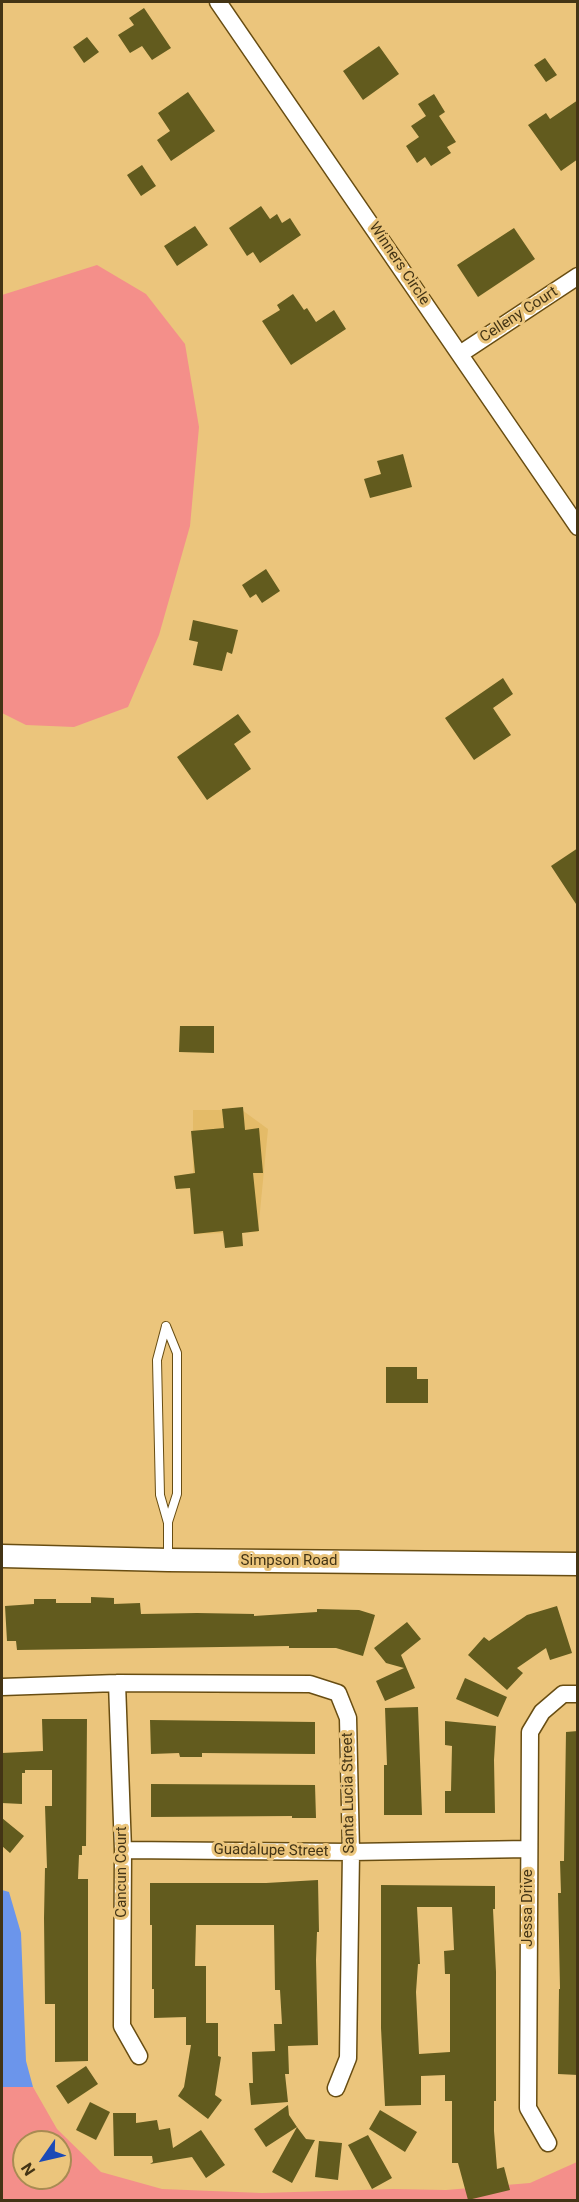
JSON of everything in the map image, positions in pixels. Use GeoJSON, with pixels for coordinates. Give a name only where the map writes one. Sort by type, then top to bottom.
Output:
{"type":"FeatureCollection","features":[{"type":"Feature","properties":{"kind":"main road","name":"Simpson Road"},"geometry":{"type":"LineString","coordinates":[[2,1556],[578,1564]]}},
{"type":"Feature","properties":{"kind":"street","name":"Winners Circle"},"geometry":{"type":"LineString","coordinates":[[218,2],[578,527]]}},
{"type":"Feature","properties":{"kind":"street","name":"Celleny Court"},"geometry":{"type":"LineString","coordinates":[[460,354],[578,276]]}},
{"type":"Feature","properties":{"kind":"street","name":"Santa Lucia Street"},"geometry":{"type":"LineString","coordinates":[[2,1687],[117,1683],[310,1684],[338,1693],[348,1718],[351,1852],[348,2058],[336,2088]]}},
{"type":"Feature","properties":{"kind":"street","name":"Cancun Court"},"geometry":{"type":"LineString","coordinates":[[117,1683],[123,1850],[122,2026],[139,2056]]}},
{"type":"Feature","properties":{"kind":"street","name":"Jessa Drive"},"geometry":{"type":"LineString","coordinates":[[548,2143],[528,2108],[530,1732],[542,1712],[563,1694],[578,1694]]}},
{"type":"Feature","properties":{"kind":"street","name":"Guadalupe Street"},"geometry":{"type":"LineString","coordinates":[[123,1850],[351,1852],[528,1850]]}},
{"type":"Feature","properties":{"kind":"lane"},"geometry":{"type":"LineString","coordinates":[[168,1523],[177,1494],[177,1353],[166,1326],[157,1360],[160,1495],[168,1523],[168,1560]]}},
{"type":"Feature","properties":{"kind":"shaded area"},"geometry":{"type":"Polygon","coordinates":[[[97,265],[146,294],[185,344],[199,427],[190,526],[159,635],[128,707],[74,727],[26,725],[2,713],[2,295],[97,265]]]}},
{"type":"Feature","properties":{"kind":"shaded area"},"geometry":{"type":"Polygon","coordinates":[[[193,1110],[242,1110],[268,1129],[258,1232],[193,1234],[193,1110]]]}},
{"type":"Feature","properties":{"kind":"shaded area"},"geometry":{"type":"Polygon","coordinates":[[[2,2087],[33,2087],[58,2130],[12,2130],[12,2190],[72,2190],[72,2144],[101,2172],[162,2189],[262,2193],[393,2189],[446,2190],[530,2183],[577,2162],[577,2200],[2,2200],[2,2087]]]}},
{"type":"Feature","properties":{"kind":"water"},"geometry":{"type":"Polygon","coordinates":[[[2,1890],[9,1892],[21,1933],[26,2061],[33,2087],[2,2087],[2,1890]]]}},
{"type":"Feature","properties":{"kind":"building"},"geometry":{"type":"Polygon","coordinates":[[[144,8],[171,48],[152,60],[142,46],[130,53],[118,35],[134,25],[129,18],[144,8]]]}},
{"type":"Feature","properties":{"kind":"building"},"geometry":{"type":"Polygon","coordinates":[[[87,37],[99,52],[84,63],[73,47],[87,37]]]}},
{"type":"Feature","properties":{"kind":"building"},"geometry":{"type":"Polygon","coordinates":[[[379,46],[399,74],[363,100],[343,71],[379,46]]]}},
{"type":"Feature","properties":{"kind":"building"},"geometry":{"type":"Polygon","coordinates":[[[545,58],[557,75],[546,82],[534,65],[545,58]]]}},
{"type":"Feature","properties":{"kind":"building"},"geometry":{"type":"Polygon","coordinates":[[[188,92],[215,131],[171,161],[157,140],[170,131],[158,113],[188,92]]]}},
{"type":"Feature","properties":{"kind":"building"},"geometry":{"type":"Polygon","coordinates":[[[434,94],[445,112],[439,116],[456,142],[447,147],[451,153],[431,166],[425,157],[417,163],[406,146],[419,137],[411,126],[426,116],[418,104],[434,94]]]}},
{"type":"Feature","properties":{"kind":"building"},"geometry":{"type":"Polygon","coordinates":[[[578,100],[578,159],[561,171],[528,125],[546,113],[550,119],[578,100]]]}},
{"type":"Feature","properties":{"kind":"building"},"geometry":{"type":"Polygon","coordinates":[[[142,165],[156,186],[141,196],[127,175],[142,165]]]}},
{"type":"Feature","properties":{"kind":"building"},"geometry":{"type":"Polygon","coordinates":[[[261,206],[270,219],[277,214],[282,223],[290,218],[301,235],[260,263],[253,252],[247,256],[229,228],[261,206]]]}},
{"type":"Feature","properties":{"kind":"building"},"geometry":{"type":"Polygon","coordinates":[[[195,226],[208,245],[177,266],[164,246],[195,226]]]}},
{"type":"Feature","properties":{"kind":"building"},"geometry":{"type":"Polygon","coordinates":[[[514,228],[535,259],[478,297],[457,265],[514,228]]]}},
{"type":"Feature","properties":{"kind":"building"},"geometry":{"type":"Polygon","coordinates":[[[293,294],[304,310],[307,308],[316,322],[334,310],[346,329],[291,365],[262,321],[280,310],[277,305],[293,294]]]}},
{"type":"Feature","properties":{"kind":"building"},"geometry":{"type":"Polygon","coordinates":[[[403,454],[412,487],[370,498],[364,479],[381,474],[377,461],[403,454]]]}},
{"type":"Feature","properties":{"kind":"building"},"geometry":{"type":"Polygon","coordinates":[[[266,569],[280,591],[262,603],[256,594],[250,598],[242,585],[266,569]]]}},
{"type":"Feature","properties":{"kind":"building"},"geometry":{"type":"Polygon","coordinates":[[[193,620],[238,630],[232,654],[227,652],[222,671],[193,665],[198,642],[189,640],[193,620]]]}},
{"type":"Feature","properties":{"kind":"building"},"geometry":{"type":"Polygon","coordinates":[[[503,678],[513,694],[493,708],[511,735],[474,760],[445,718],[503,678]]]}},
{"type":"Feature","properties":{"kind":"building"},"geometry":{"type":"Polygon","coordinates":[[[238,714],[251,732],[234,744],[251,769],[207,800],[177,757],[238,714]]]}},
{"type":"Feature","properties":{"kind":"building"},"geometry":{"type":"Polygon","coordinates":[[[578,848],[578,907],[551,866],[578,848]]]}},
{"type":"Feature","properties":{"kind":"building"},"geometry":{"type":"Polygon","coordinates":[[[180,1026],[214,1026],[214,1053],[179,1052],[180,1026]]]}},
{"type":"Feature","properties":{"kind":"building"},"geometry":{"type":"Polygon","coordinates":[[[243,1107],[245,1130],[259,1128],[263,1173],[253,1173],[259,1231],[242,1233],[243,1246],[225,1248],[223,1231],[194,1234],[190,1188],[176,1189],[174,1176],[195,1173],[191,1131],[224,1128],[222,1109],[243,1107]]]}},
{"type":"Feature","properties":{"kind":"building"},"geometry":{"type":"Polygon","coordinates":[[[386,1367],[417,1367],[417,1379],[428,1379],[428,1403],[386,1403],[386,1367]]]}},
{"type":"Feature","properties":{"kind":"building"},"geometry":{"type":"Polygon","coordinates":[[[91,1597],[114,1598],[114,1604],[140,1603],[141,1614],[254,1614],[254,1616],[317,1612],[317,1609],[359,1610],[375,1615],[363,1656],[336,1648],[289,1648],[289,1646],[17,1650],[16,1641],[7,1641],[5,1606],[34,1604],[34,1599],[56,1599],[56,1603],[91,1603],[91,1597]]]}},
{"type":"Feature","properties":{"kind":"building"},"geometry":{"type":"Polygon","coordinates":[[[557,1606],[572,1653],[550,1660],[546,1648],[517,1668],[523,1673],[507,1690],[468,1655],[484,1637],[489,1641],[527,1615],[557,1606]]]}},
{"type":"Feature","properties":{"kind":"building"},"geometry":{"type":"Polygon","coordinates":[[[407,1622],[421,1639],[401,1655],[415,1688],[385,1701],[376,1681],[404,1668],[386,1663],[374,1648],[407,1622]]]}},
{"type":"Feature","properties":{"kind":"building"},"geometry":{"type":"Polygon","coordinates":[[[465,1678],[507,1697],[498,1717],[456,1699],[465,1678]]]}},
{"type":"Feature","properties":{"kind":"building"},"geometry":{"type":"Polygon","coordinates":[[[418,1707],[422,1815],[384,1815],[384,1765],[387,1765],[385,1708],[418,1707]]]}},
{"type":"Feature","properties":{"kind":"building"},"geometry":{"type":"Polygon","coordinates":[[[42,1719],[87,1719],[86,1846],[82,1846],[82,1855],[79,1855],[78,1879],[88,1879],[88,2061],[55,2062],[55,2004],[45,2004],[44,1918],[45,1868],[47,1868],[45,1806],[52,1806],[52,1770],[25,1770],[25,1773],[22,1773],[22,1804],[2,1803],[2,1753],[43,1751],[42,1719]]]}},
{"type":"Feature","properties":{"kind":"building"},"geometry":{"type":"Polygon","coordinates":[[[150,1720],[315,1722],[315,1754],[202,1753],[202,1757],[180,1757],[179,1753],[151,1754],[150,1720]]]}},
{"type":"Feature","properties":{"kind":"building"},"geometry":{"type":"Polygon","coordinates":[[[445,1721],[496,1726],[495,1813],[445,1813],[445,1791],[451,1791],[452,1746],[445,1745],[445,1721]]]}},
{"type":"Feature","properties":{"kind":"building"},"geometry":{"type":"Polygon","coordinates":[[[578,1731],[578,2075],[558,2074],[560,1989],[558,1893],[561,1893],[560,1861],[564,1861],[566,1732],[578,1731]]]}},
{"type":"Feature","properties":{"kind":"building"},"geometry":{"type":"Polygon","coordinates":[[[151,1784],[315,1785],[316,1818],[292,1818],[292,1816],[151,1817],[151,1784]]]}},
{"type":"Feature","properties":{"kind":"building"},"geometry":{"type":"Polygon","coordinates":[[[2,1818],[24,1836],[10,1853],[2,1846],[2,1818]]]}},
{"type":"Feature","properties":{"kind":"building"},"geometry":{"type":"Polygon","coordinates":[[[318,1880],[319,1932],[317,1932],[316,1960],[318,2045],[288,2046],[289,2074],[285,2074],[288,2102],[251,2105],[249,2083],[253,2083],[252,2052],[275,2051],[274,2024],[282,2024],[280,1990],[275,1990],[274,1925],[196,1925],[195,1966],[206,1966],[206,2023],[218,2023],[218,2056],[221,2057],[215,2095],[222,2100],[208,2119],[178,2096],[184,2087],[191,2045],[186,2045],[186,2017],[154,2018],[150,1883],[266,1883],[318,1880]]]}},
{"type":"Feature","properties":{"kind":"building"},"geometry":{"type":"Polygon","coordinates":[[[381,1885],[495,1886],[495,1909],[493,1909],[496,1972],[494,2131],[497,2169],[504,2167],[510,2190],[468,2200],[458,2163],[452,2163],[452,2101],[445,2101],[445,2075],[421,2076],[421,2105],[385,2106],[381,2028],[381,1885]],[[417,1907],[420,1964],[418,1964],[416,1992],[419,2054],[450,2052],[450,1974],[445,1974],[444,1951],[454,1950],[452,1907],[417,1907]]]}},
{"type":"Feature","properties":{"kind":"building"},"geometry":{"type":"Polygon","coordinates":[[[86,2066],[98,2084],[68,2104],[56,2086],[86,2066]]]}},
{"type":"Feature","properties":{"kind":"building"},"geometry":{"type":"Polygon","coordinates":[[[90,2102],[110,2112],[96,2140],[76,2130],[90,2102]]]}},
{"type":"Feature","properties":{"kind":"building"},"geometry":{"type":"Polygon","coordinates":[[[288,2105],[289,2115],[297,2127],[266,2147],[254,2129],[288,2105]]]}},
{"type":"Feature","properties":{"kind":"building"},"geometry":{"type":"Polygon","coordinates":[[[380,2110],[417,2132],[405,2152],[369,2129],[380,2110]]]}},
{"type":"Feature","properties":{"kind":"building"},"geometry":{"type":"Polygon","coordinates":[[[113,2113],[136,2113],[136,2123],[157,2120],[159,2130],[170,2128],[173,2148],[201,2130],[225,2165],[206,2178],[192,2157],[150,2164],[153,2162],[152,2156],[114,2156],[113,2113]]]}},
{"type":"Feature","properties":{"kind":"building"},"geometry":{"type":"Polygon","coordinates":[[[297,2127],[306,2139],[315,2140],[292,2183],[272,2172],[297,2127]]]}},
{"type":"Feature","properties":{"kind":"building"},"geometry":{"type":"Polygon","coordinates":[[[368,2135],[392,2178],[372,2189],[348,2145],[368,2135]]]}},
{"type":"Feature","properties":{"kind":"building"},"geometry":{"type":"Polygon","coordinates":[[[319,2141],[342,2143],[338,2180],[315,2177],[319,2141]]]}}]}
